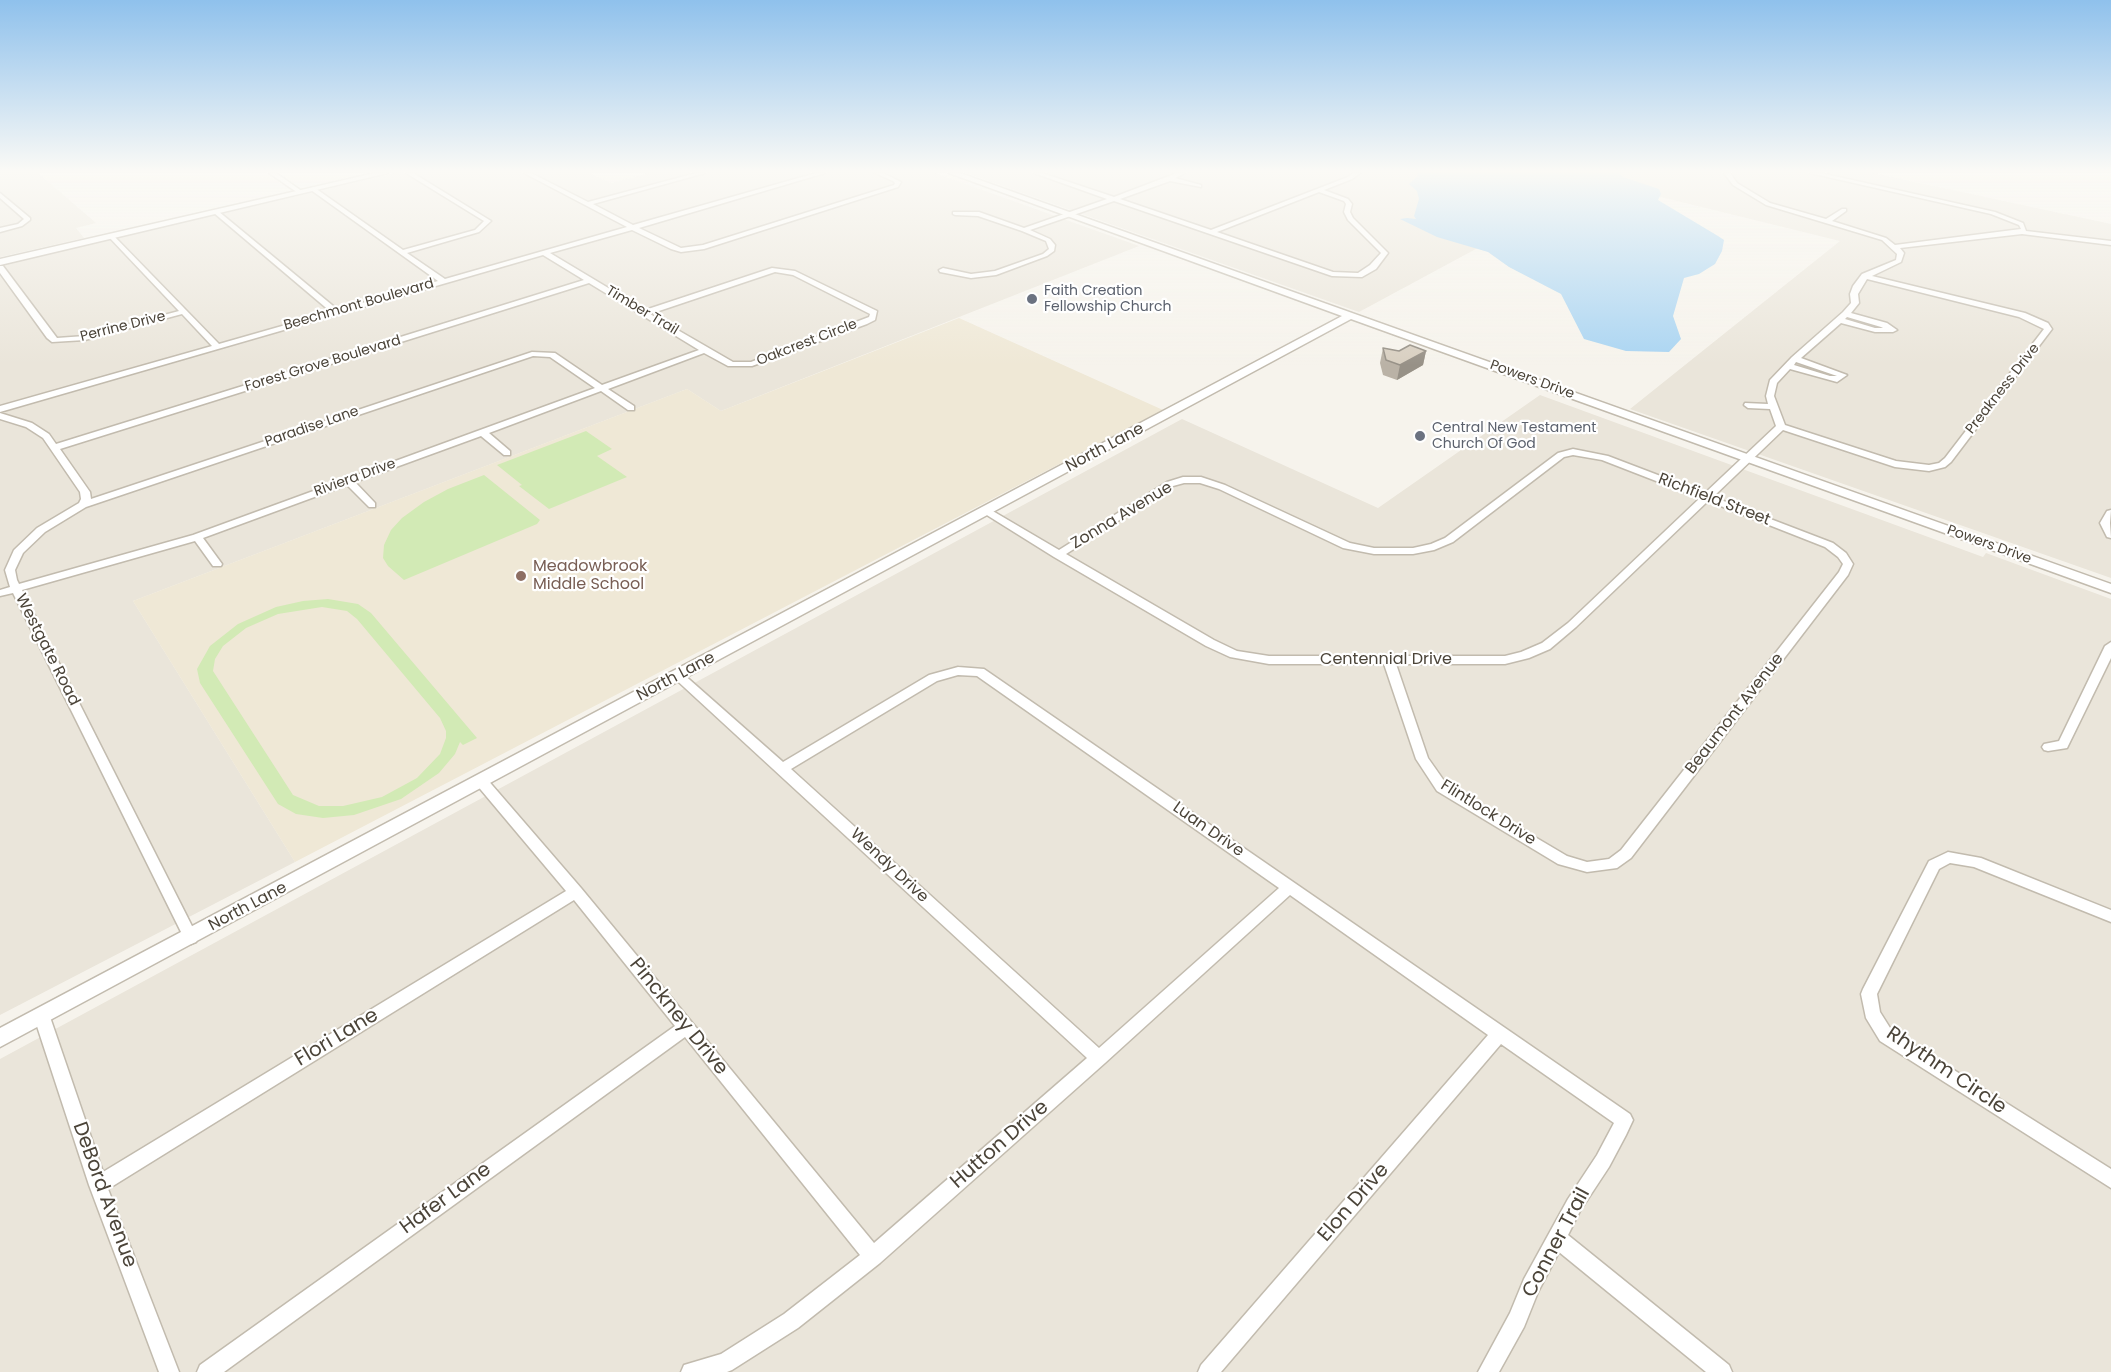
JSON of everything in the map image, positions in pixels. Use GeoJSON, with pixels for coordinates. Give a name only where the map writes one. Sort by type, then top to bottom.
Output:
{"type":"FeatureCollection","features":[{"type":"Feature","properties":{"kind":"street"},"geometry":{"type":"LineString","coordinates":[[0,262],[107,237]]}},
{"type":"Feature","properties":{"kind":"street"},"geometry":{"type":"LineString","coordinates":[[112,237],[217,346]]}},
{"type":"Feature","properties":{"kind":"street"},"geometry":{"type":"LineString","coordinates":[[246,237],[336,312]]}},
{"type":"Feature","properties":{"kind":"street"},"geometry":{"type":"LineString","coordinates":[[381,237],[443,281]]}},
{"type":"Feature","properties":{"kind":"street"},"geometry":{"type":"LineString","coordinates":[[402,252],[455,237]]}},
{"type":"Feature","properties":{"kind":"street","name":"Beechmont Boulevard"},"geometry":{"type":"LineString","coordinates":[[0,409],[600,237]]}},
{"type":"Feature","properties":{"kind":"street"},"geometry":{"type":"LineString","coordinates":[[652,237],[673,248],[693,250],[735,237]]}},
{"type":"Feature","properties":{"kind":"street"},"geometry":{"type":"LineString","coordinates":[[943,270],[971,276],[996,273],[1046,255],[1052,250],[1052,245],[1041,237]]}},
{"type":"Feature","properties":{"kind":"street","name":"Powers Drive"},"geometry":{"type":"LineString","coordinates":[[1131,237],[2111,589]]}},
{"type":"Feature","properties":{"kind":"street"},"geometry":{"type":"LineString","coordinates":[[1226,237],[1332,274],[1359,274],[1373,267],[1385,253],[1369,237]]}},
{"type":"Feature","properties":{"kind":"street"},"geometry":{"type":"LineString","coordinates":[[1781,426],[1770,396],[1773,382],[1846,314],[1855,303],[1854,294],[1865,276],[1899,261],[1901,253],[1876,237]]}},
{"type":"Feature","properties":{"kind":"street"},"geometry":{"type":"LineString","coordinates":[[1894,247],[1979,237]]}},
{"type":"Feature","properties":{"kind":"street"},"geometry":{"type":"LineString","coordinates":[[2063,237],[2111,243]]}},
{"type":"Feature","properties":{"kind":"street","name":"Timber Trail"},"geometry":{"type":"LineString","coordinates":[[543,252],[705,350],[731,364],[742,366]]}},
{"type":"Feature","properties":{"kind":"street","name":"Perrine Drive"},"geometry":{"type":"LineString","coordinates":[[0,268],[50,336],[63,341],[85,338],[183,312]]}},
{"type":"Feature","properties":{"kind":"street","name":"Oakcrest Circle"},"geometry":{"type":"LineString","coordinates":[[644,313],[766,272],[787,270],[874,314],[872,318],[864,322],[742,366]]}},
{"type":"Feature","properties":{"kind":"street","name":"Preakness Drive"},"geometry":{"type":"LineString","coordinates":[[1781,426],[1895,464],[1929,468],[1942,465],[2048,329],[2045,325],[2022,315],[1865,276]]}},
{"type":"Feature","properties":{"kind":"street","name":"Forest Grove Boulevard"},"geometry":{"type":"LineString","coordinates":[[54,448],[592,280]]}},
{"type":"Feature","properties":{"kind":"street"},"geometry":{"type":"LineString","coordinates":[[1839,320],[1875,330],[1893,330],[1884,325],[1846,314]]}},
{"type":"Feature","properties":{"kind":"street","name":"North Lane"},"geometry":{"type":"LineString","coordinates":[[0,1038],[191,938],[1351,315]]}},
{"type":"Feature","properties":{"kind":"street","name":"Riviera Drive"},"geometry":{"type":"LineString","coordinates":[[0,593],[197,537],[705,350]]}},
{"type":"Feature","properties":{"kind":"street","name":"Paradise Lane"},"geometry":{"type":"LineString","coordinates":[[82,505],[514,359],[542,353],[555,357],[600,388]]}},
{"type":"Feature","properties":{"kind":"street"},"geometry":{"type":"LineString","coordinates":[[1792,363],[1843,375],[1837,379],[1828,378],[1792,363]]}},
{"type":"Feature","properties":{"kind":"street"},"geometry":{"type":"LineString","coordinates":[[600,388],[631,408]]}},
{"type":"Feature","properties":{"kind":"street"},"geometry":{"type":"LineString","coordinates":[[1748,405],[1774,408]]}},
{"type":"Feature","properties":{"kind":"street"},"geometry":{"type":"LineString","coordinates":[[0,416],[34,427],[46,436],[85,492],[86,500],[82,505]]}},
{"type":"Feature","properties":{"kind":"street","name":"Centennial Drive"},"geometry":{"type":"LineString","coordinates":[[987,512],[1210,643],[1234,654],[1269,660],[1505,660],[1546,646],[1572,625],[1781,426]]}},
{"type":"Feature","properties":{"kind":"street"},"geometry":{"type":"LineString","coordinates":[[482,431],[507,453]]}},
{"type":"Feature","properties":{"kind":"street","name":"Richfield Street"},"geometry":{"type":"LineString","coordinates":[[1561,454],[1586,453],[1829,545],[1842,555],[1848,564],[1844,573]]}},
{"type":"Feature","properties":{"kind":"street","name":"Zonna Avenue"},"geometry":{"type":"LineString","coordinates":[[1058,555],[1170,484],[1184,480],[1201,480],[1222,487],[1347,546],[1374,551],[1413,551],[1434,547],[1449,540],[1561,454]]}},
{"type":"Feature","properties":{"kind":"street"},"geometry":{"type":"LineString","coordinates":[[348,481],[372,505]]}},
{"type":"Feature","properties":{"kind":"street","name":"Westgate Road"},"geometry":{"type":"LineString","coordinates":[[82,505],[41,530],[18,552],[10,570],[16,588],[191,938]]}},
{"type":"Feature","properties":{"kind":"street"},"geometry":{"type":"LineString","coordinates":[[2111,513],[2105,524],[2111,535]]}},
{"type":"Feature","properties":{"kind":"street"},"geometry":{"type":"LineString","coordinates":[[197,537],[217,564]]}},
{"type":"Feature","properties":{"kind":"street","name":"Beaumont Avenue"},"geometry":{"type":"LineString","coordinates":[[1626,854],[1844,573]]}},
{"type":"Feature","properties":{"kind":"street"},"geometry":{"type":"LineString","coordinates":[[2048,747],[2063,746],[2111,645]]}},
{"type":"Feature","properties":{"kind":"street","name":"Flintlock Drive"},"geometry":{"type":"LineString","coordinates":[[1389,660],[1422,759],[1442,788],[1563,860],[1587,867],[1612,864],[1626,854]]}},
{"type":"Feature","properties":{"kind":"street","name":"Luan Drive"},"geometry":{"type":"LineString","coordinates":[[782,768],[933,678],[958,671],[980,672],[1618,1116]]}},
{"type":"Feature","properties":{"kind":"street","name":"Wendy Drive"},"geometry":{"type":"LineString","coordinates":[[678,676],[1099,1058]]}},
{"type":"Feature","properties":{"kind":"street","name":"Pinckney Drive"},"geometry":{"type":"LineString","coordinates":[[482,781],[576,892],[873,1256]]}},
{"type":"Feature","properties":{"kind":"street","name":"Rhythm Circle"},"geometry":{"type":"LineString","coordinates":[[2111,916],[1976,862],[1948,857],[1934,865],[1869,994],[1872,1013],[1886,1035],[2111,1179]]}},
{"type":"Feature","properties":{"kind":"street","name":"Hutton Drive"},"geometry":{"type":"LineString","coordinates":[[691,1372],[725,1363],[791,1321],[873,1256],[1099,1058],[1289,887]]}},
{"type":"Feature","properties":{"kind":"street","name":"Flori Lane"},"geometry":{"type":"LineString","coordinates":[[99,1185],[576,892]]}},
{"type":"Feature","properties":{"kind":"street","name":"DeBord Avenue"},"geometry":{"type":"LineString","coordinates":[[42,1017],[99,1185],[169,1372]]}},
{"type":"Feature","properties":{"kind":"street","name":"Hafer Lane"},"geometry":{"type":"LineString","coordinates":[[207,1372],[686,1027]]}},
{"type":"Feature","properties":{"kind":"street","name":"Elon Drive"},"geometry":{"type":"LineString","coordinates":[[1208,1372],[1499,1034]]}},
{"type":"Feature","properties":{"kind":"street","name":"Conner Trail"},"geometry":{"type":"LineString","coordinates":[[1488,1372],[1574,1205],[1603,1161],[1620,1129],[1624,1120],[1618,1116]]}},
{"type":"Feature","properties":{"kind":"street"},"geometry":{"type":"LineString","coordinates":[[1558,1239],[1722,1372]]}},
{"type":"Feature","properties":{"kind":"shaded area"},"geometry":{"type":"Polygon","coordinates":[[[0,237],[84,238],[0,257],[0,237]]]}},
{"type":"Feature","properties":{"kind":"shaded area"},"geometry":{"type":"Polygon","coordinates":[[[120,237],[1114,237],[1139,246],[721,411],[687,389],[133,601],[295,862],[0,1015],[0,265],[120,237]]]}},
{"type":"Feature","properties":{"kind":"shaded area"},"geometry":{"type":"Polygon","coordinates":[[[1147,237],[1498,237],[1359,312],[1147,237]]]}},
{"type":"Feature","properties":{"kind":"shaded area"},"geometry":{"type":"Polygon","coordinates":[[[1824,237],[2111,237],[2111,578],[1630,409],[1840,241],[1824,237]]]}},
{"type":"Feature","properties":{"kind":"shaded area","name":"Meadowbrook Middle School"},"geometry":{"type":"Polygon","coordinates":[[[959,318],[1163,410],[295,862],[133,601],[687,389],[721,411],[959,318]]]}},
{"type":"Feature","properties":{"kind":"shaded area"},"geometry":{"type":"Polygon","coordinates":[[[1540,395],[1983,557],[1986,553],[2111,599],[2111,1372],[0,1372],[0,1059],[1182,419],[1378,508],[1540,395]]]}},
{"type":"Feature","properties":{"kind":"green space"},"geometry":{"type":"Polygon","coordinates":[[[586,431],[612,449],[597,456],[627,477],[549,509],[519,486],[522,485],[497,465],[586,431]]]}},
{"type":"Feature","properties":{"kind":"green space"},"geometry":{"type":"Polygon","coordinates":[[[484,475],[540,520],[537,524],[404,580],[388,566],[383,558],[384,545],[391,530],[402,518],[424,502],[448,489],[484,475]]]}},
{"type":"Feature","properties":{"kind":"green space"},"geometry":{"type":"Polygon","coordinates":[[[328,599],[358,604],[371,613],[477,738],[463,745],[460,742],[455,754],[439,773],[401,799],[354,815],[323,818],[296,814],[278,804],[200,683],[197,669],[210,646],[238,624],[276,607],[303,601],[328,599]],[[322,607],[278,614],[246,628],[223,646],[215,659],[213,671],[293,795],[319,806],[343,806],[382,797],[417,778],[440,754],[446,738],[446,731],[440,718],[357,619],[347,611],[322,607]]]}},
{"type":"Feature","properties":{"kind":"water"},"geometry":{"type":"Polygon","coordinates":[[[1437,237],[1719,237],[1724,240],[1722,251],[1715,264],[1699,274],[1684,278],[1673,316],[1681,339],[1669,352],[1626,351],[1584,339],[1561,294],[1509,267],[1488,252],[1437,237]]]}},
{"type":"Feature","properties":{"kind":"building"},"geometry":{"type":"Polygon","coordinates":[[[1410,345],[1426,351],[1400,365],[1386,360],[1383,348],[1399,351],[1410,345]]]}},
{"type":"Feature","properties":{"kind":"place","name":"Faith Creation Fellowship Church"},"geometry":{"type":"Point","coordinates":[1032,299]}},
{"type":"Feature","properties":{"kind":"place","name":"Central New Testament Church Of God"},"geometry":{"type":"Point","coordinates":[1420,436]}},
{"type":"Feature","properties":{"kind":"place","name":"Meadowbrook Middle School"},"geometry":{"type":"Point","coordinates":[521,576]}}]}
